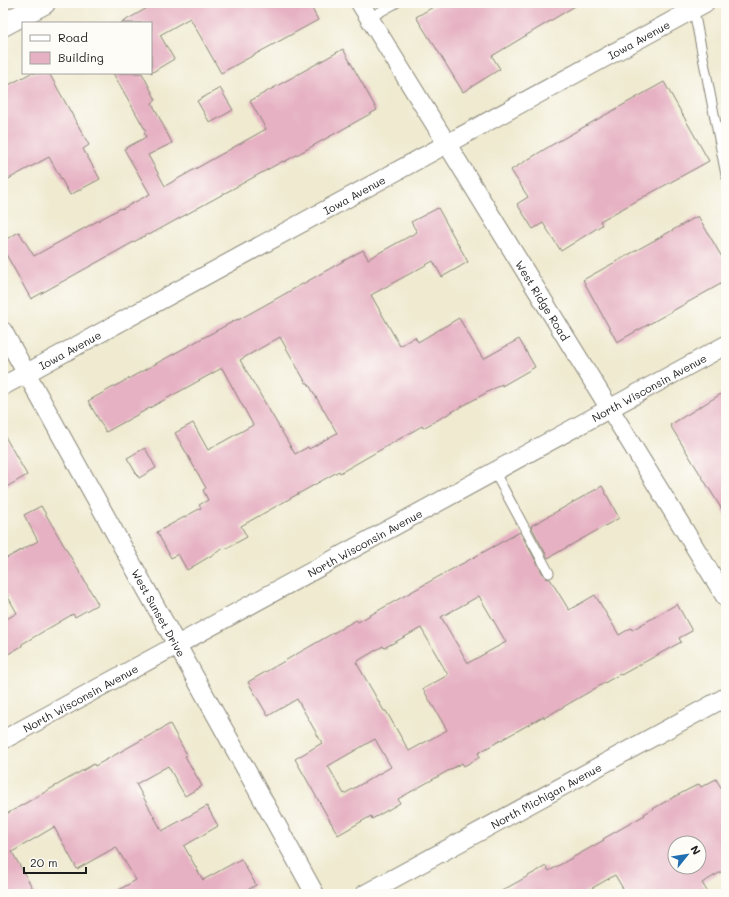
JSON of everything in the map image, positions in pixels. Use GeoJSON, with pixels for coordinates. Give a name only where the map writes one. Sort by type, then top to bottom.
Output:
{"type":"FeatureCollection","features":[{"type":"Feature","properties":{"kind":"street"},"geometry":{"type":"LineString","coordinates":[[3,25],[44,3]]}},
{"type":"Feature","properties":{"kind":"street","name":"Iowa Avenue"},"geometry":{"type":"LineString","coordinates":[[3,386],[448,144],[697,5]]}},
{"type":"Feature","properties":{"kind":"street","name":"West Ridge Road"},"geometry":{"type":"LineString","coordinates":[[364,10],[448,144],[726,598]]}},
{"type":"Feature","properties":{"kind":"street","name":"West Sunset Drive"},"geometry":{"type":"LineString","coordinates":[[3,330],[316,894]]}},
{"type":"Feature","properties":{"kind":"street","name":"North Wisconsin Avenue"},"geometry":{"type":"LineString","coordinates":[[3,740],[726,345]]}},
{"type":"Feature","properties":{"kind":"street","name":"North Michigan Avenue"},"geometry":{"type":"LineString","coordinates":[[365,894],[726,697]]}},
{"type":"Feature","properties":{"kind":"lane"},"geometry":{"type":"LineString","coordinates":[[364,10],[396,3]]}},
{"type":"Feature","properties":{"kind":"lane"},"geometry":{"type":"LineString","coordinates":[[697,5],[726,175]]}},
{"type":"Feature","properties":{"kind":"lane"},"geometry":{"type":"LineString","coordinates":[[494,471],[549,573]]}},
{"type":"Feature","properties":{"kind":"building"},"geometry":{"type":"Polygon","coordinates":[[[156,3],[309,3],[318,20],[221,73],[190,18],[160,35],[174,59],[152,72],[152,22],[123,22],[156,3]]]}},
{"type":"Feature","properties":{"kind":"building"},"geometry":{"type":"Polygon","coordinates":[[[440,3],[580,3],[492,56],[500,69],[463,92],[416,17],[440,3]]]}},
{"type":"Feature","properties":{"kind":"building"},"geometry":{"type":"Polygon","coordinates":[[[343,49],[377,110],[31,299],[3,249],[3,241],[19,232],[34,256],[121,208],[122,209],[150,194],[124,149],[146,137],[144,132],[146,131],[114,74],[143,74],[156,100],[152,103],[172,143],[148,155],[165,186],[266,129],[250,101],[343,49]]]}},
{"type":"Feature","properties":{"kind":"building"},"geometry":{"type":"Polygon","coordinates":[[[29,74],[50,74],[89,145],[83,149],[100,179],[70,195],[49,157],[3,182],[3,88],[29,74]]]}},
{"type":"Feature","properties":{"kind":"building"},"geometry":{"type":"Polygon","coordinates":[[[664,82],[709,161],[600,221],[602,225],[561,251],[543,223],[533,229],[517,204],[528,197],[511,170],[550,146],[664,82]]]}},
{"type":"Feature","properties":{"kind":"building"},"geometry":{"type":"Polygon","coordinates":[[[220,88],[233,110],[210,123],[197,101],[220,88]]]}},
{"type":"Feature","properties":{"kind":"building"},"geometry":{"type":"Polygon","coordinates":[[[438,208],[468,262],[442,277],[433,261],[371,295],[400,346],[415,337],[418,342],[459,318],[483,359],[519,339],[535,367],[423,428],[422,426],[340,473],[339,471],[241,526],[247,537],[225,549],[224,548],[187,570],[178,554],[171,558],[157,532],[201,508],[199,505],[208,500],[203,490],[206,488],[175,433],[193,423],[208,450],[253,425],[222,368],[106,432],[88,401],[363,250],[368,259],[417,232],[411,222],[438,208]],[[280,337],[240,360],[295,454],[308,447],[309,449],[337,433],[308,383],[306,383],[280,337]]]}},
{"type":"Feature","properties":{"kind":"building"},"geometry":{"type":"Polygon","coordinates":[[[698,216],[726,264],[726,281],[617,342],[583,280],[698,216]]]}},
{"type":"Feature","properties":{"kind":"building"},"geometry":{"type":"Polygon","coordinates":[[[726,391],[726,516],[670,425],[726,391]]]}},
{"type":"Feature","properties":{"kind":"building"},"geometry":{"type":"Polygon","coordinates":[[[3,433],[27,475],[3,489],[3,433]]]}},
{"type":"Feature","properties":{"kind":"building"},"geometry":{"type":"Polygon","coordinates":[[[145,448],[156,468],[139,478],[127,458],[145,448]]]}},
{"type":"Feature","properties":{"kind":"building"},"geometry":{"type":"Polygon","coordinates":[[[602,486],[619,518],[548,558],[531,526],[602,486]]]}},
{"type":"Feature","properties":{"kind":"building"},"geometry":{"type":"Polygon","coordinates":[[[41,506],[98,604],[75,617],[73,614],[3,657],[3,621],[17,613],[3,588],[3,560],[38,541],[24,515],[41,506]]]}},
{"type":"Feature","properties":{"kind":"building"},"geometry":{"type":"Polygon","coordinates":[[[520,532],[544,576],[550,579],[569,610],[595,595],[619,635],[631,628],[632,630],[677,604],[692,631],[679,638],[681,642],[478,753],[480,757],[464,766],[462,763],[398,799],[400,803],[372,819],[371,816],[338,835],[295,759],[322,743],[297,699],[268,716],[248,682],[356,620],[358,622],[520,532]],[[479,596],[441,617],[468,663],[506,642],[479,596]],[[421,628],[384,648],[383,646],[356,662],[409,751],[447,730],[423,689],[448,675],[421,628]],[[375,739],[328,766],[344,794],[391,767],[375,739]]]}},
{"type":"Feature","properties":{"kind":"building"},"geometry":{"type":"Polygon","coordinates":[[[170,724],[187,755],[185,756],[202,786],[185,796],[168,766],[136,784],[162,831],[207,806],[218,826],[184,846],[203,880],[241,859],[256,885],[241,894],[112,894],[136,880],[116,847],[77,869],[54,827],[12,852],[36,894],[3,894],[3,816],[94,764],[95,766],[170,724]]]}},
{"type":"Feature","properties":{"kind":"building"},"geometry":{"type":"Polygon","coordinates":[[[716,779],[726,796],[726,869],[702,883],[709,894],[626,894],[615,875],[582,894],[496,894],[546,866],[549,871],[604,840],[603,839],[645,815],[644,814],[699,784],[701,787],[716,779]]]}}]}
